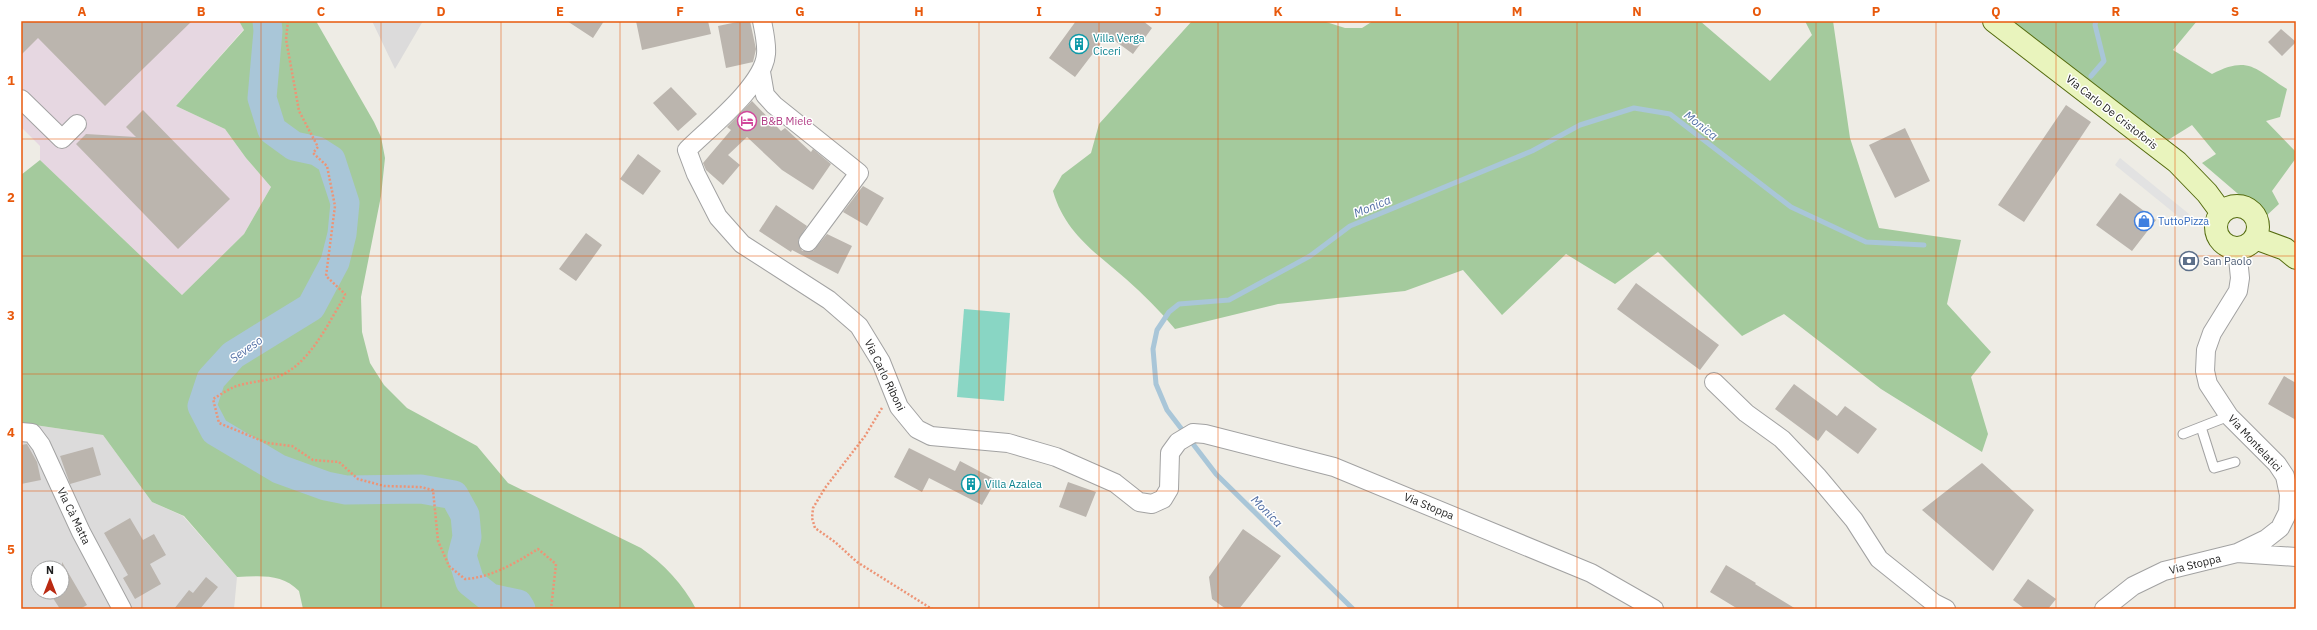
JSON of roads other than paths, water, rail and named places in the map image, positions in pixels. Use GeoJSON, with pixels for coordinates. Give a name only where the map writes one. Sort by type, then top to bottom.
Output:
{"type":"FeatureCollection","features":[{"type":"Feature","properties":{"kind":"main road","name":"Via Carlo De Cristoforis"},"geometry":{"type":"LineString","coordinates":[[1994,21],[2177,162],[2207,193],[2221,212]]}},
{"type":"Feature","properties":{"kind":"main road"},"geometry":{"type":"LineString","coordinates":[[2246,243],[2258,224],[2256,218],[2247,208],[2233,206],[2221,212],[2216,223],[2217,236],[2225,245],[2246,243],[2285,249],[2296,258]]}},
{"type":"Feature","properties":{"kind":"street"},"geometry":{"type":"LineString","coordinates":[[762,21],[766,54],[762,72],[766,95],[774,105],[859,173],[808,242]]}},
{"type":"Feature","properties":{"kind":"street","name":"Via Carlo Riboni"},"geometry":{"type":"LineString","coordinates":[[762,72],[747,91],[687,150],[696,174],[718,217],[742,244],[829,300],[859,326],[881,362],[899,407],[907,419],[918,430],[931,436],[1008,442],[1056,457],[1115,483],[1139,502],[1152,504],[1163,499],[1169,489],[1170,453],[1186,437]]}},
{"type":"Feature","properties":{"kind":"street"},"geometry":{"type":"LineString","coordinates":[[21,99],[62,139],[77,124]]}},
{"type":"Feature","properties":{"kind":"street","name":"Via Montelatici"},"geometry":{"type":"LineString","coordinates":[[2237,553],[2266,539],[2280,528],[2288,512],[2289,495],[2285,476],[2277,464],[2229,416],[2208,384],[2205,371],[2206,350],[2212,333],[2238,291],[2246,243]]}},
{"type":"Feature","properties":{"kind":"street"},"geometry":{"type":"LineString","coordinates":[[1714,382],[1746,413],[1782,439],[1818,477],[1854,520],[1879,559],[1934,603],[1946,609]]}},
{"type":"Feature","properties":{"kind":"street","name":"Via Cà Matta"},"geometry":{"type":"LineString","coordinates":[[21,432],[32,433],[41,445],[81,532],[122,609]]}},
{"type":"Feature","properties":{"kind":"street","name":"Via Stoppa"},"geometry":{"type":"LineString","coordinates":[[1186,437],[1205,434],[1334,467],[1591,573],[1654,609]]}},
{"type":"Feature","properties":{"kind":"street","name":"Via Stoppa"},"geometry":{"type":"LineString","coordinates":[[2104,609],[2133,586],[2164,571],[2237,553],[2296,557]]}},
{"type":"Feature","properties":{"kind":"lane"},"geometry":{"type":"LineString","coordinates":[[2183,434],[2229,416]]}},
{"type":"Feature","properties":{"kind":"lane"},"geometry":{"type":"LineString","coordinates":[[2201,427],[2214,468],[2235,462]]}},
{"type":"Feature","properties":{"kind":"waterway","name":"Seveso"},"geometry":{"type":"LineString","coordinates":[[267,21],[268,31],[262,98],[272,130],[294,146],[317,151],[331,160],[345,203],[342,234],[335,262],[311,307],[233,355],[211,379],[202,406],[215,431],[279,469],[326,486],[346,490],[421,489],[454,495],[465,515],[467,537],[462,556],[470,582],[490,598],[518,604],[521,609]]}},
{"type":"Feature","properties":{"kind":"waterway"},"geometry":{"type":"LineString","coordinates":[[2091,76],[2104,61],[2095,25],[2096,21]]}},
{"type":"Feature","properties":{"kind":"waterway","name":"Monica"},"geometry":{"type":"LineString","coordinates":[[1353,609],[1216,474],[1167,410],[1156,384],[1153,349],[1157,330],[1169,312],[1179,304],[1229,300],[1310,256],[1350,226],[1532,151],[1580,125],[1634,108],[1670,114],[1791,207],[1866,242],[1924,245]]}},
{"type":"Feature","properties":{"kind":"place","name":"Villa Verga Ciceri"},"geometry":{"type":"Point","coordinates":[1079,44]}},
{"type":"Feature","properties":{"kind":"place","name":"B&B Miele"},"geometry":{"type":"Point","coordinates":[747,121]}},
{"type":"Feature","properties":{"kind":"place","name":"TuttoPizza"},"geometry":{"type":"Point","coordinates":[2144,221]}},
{"type":"Feature","properties":{"kind":"place","name":"San Paolo"},"geometry":{"type":"Point","coordinates":[2189,261]}},
{"type":"Feature","properties":{"kind":"place","name":"Villa Azalea"},"geometry":{"type":"Point","coordinates":[971,484]}}]}
